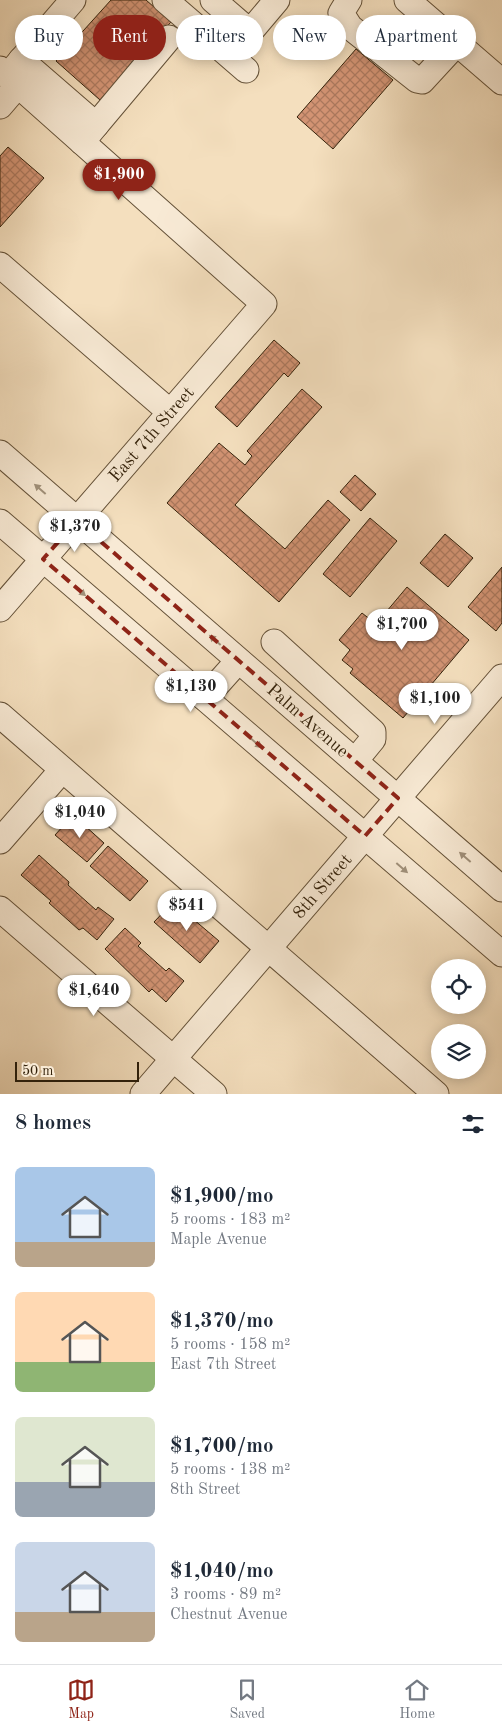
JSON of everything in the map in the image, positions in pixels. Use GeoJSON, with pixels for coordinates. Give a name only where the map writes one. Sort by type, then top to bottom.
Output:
{"type":"FeatureCollection","features":[{"type":"Feature","properties":{"kind":"street"},"geometry":{"type":"LineString","coordinates":[[0,106],[12,72],[73,0]]}},
{"type":"Feature","properties":{"kind":"street"},"geometry":{"type":"LineString","coordinates":[[165,0],[246,70]]}},
{"type":"Feature","properties":{"kind":"street"},"geometry":{"type":"LineString","coordinates":[[212,0],[250,32],[277,0]]}},
{"type":"Feature","properties":{"kind":"street"},"geometry":{"type":"LineString","coordinates":[[349,0],[341,13],[350,27],[356,32]]}},
{"type":"Feature","properties":{"kind":"street"},"geometry":{"type":"LineString","coordinates":[[416,3],[428,15]]}},
{"type":"Feature","properties":{"kind":"street"},"geometry":{"type":"LineString","coordinates":[[12,72],[89,134],[169,38]]}},
{"type":"Feature","properties":{"kind":"street"},"geometry":{"type":"LineString","coordinates":[[476,59],[502,82]]}},
{"type":"Feature","properties":{"kind":"street"},"geometry":{"type":"LineString","coordinates":[[392,60],[422,82],[442,60]]}},
{"type":"Feature","properties":{"kind":"street","name":"East 7th Street"},"geometry":{"type":"LineString","coordinates":[[0,610],[264,304],[89,134]]}},
{"type":"Feature","properties":{"kind":"street"},"geometry":{"type":"LineString","coordinates":[[0,265],[170,412]]}},
{"type":"Feature","properties":{"kind":"street","name":"Palm Avenue"},"geometry":{"type":"LineString","coordinates":[[0,454],[502,889]]}},
{"type":"Feature","properties":{"kind":"street"},"geometry":{"type":"LineString","coordinates":[[0,522],[502,954]]}},
{"type":"Feature","properties":{"kind":"street"},"geometry":{"type":"LineString","coordinates":[[274,642],[373,732],[373,739],[355,761]]}},
{"type":"Feature","properties":{"kind":"street"},"geometry":{"type":"LineString","coordinates":[[205,698],[238,661]]}},
{"type":"Feature","properties":{"kind":"street"},"geometry":{"type":"LineString","coordinates":[[279,695],[302,667]]}},
{"type":"Feature","properties":{"kind":"street","name":"8th Street"},"geometry":{"type":"LineString","coordinates":[[143,1094],[398,798],[499,687]]}},
{"type":"Feature","properties":{"kind":"street"},"geometry":{"type":"LineString","coordinates":[[0,715],[436,1094]]}},
{"type":"Feature","properties":{"kind":"street"},"geometry":{"type":"LineString","coordinates":[[0,841],[62,770]]}},
{"type":"Feature","properties":{"kind":"street"},"geometry":{"type":"LineString","coordinates":[[0,909],[214,1094]]}},
{"type":"Feature","properties":{"kind":"highlighted area"},"geometry":{"type":"Polygon","coordinates":[[[77,521],[398,798],[365,836],[43,559],[77,521]]]}},
{"type":"Feature","properties":{"kind":"building"},"geometry":{"type":"Polygon","coordinates":[[[111,0],[146,0],[163,15],[97,15],[111,0]]]}},
{"type":"Feature","properties":{"kind":"building"},"geometry":{"type":"Polygon","coordinates":[[[166,18],[171,22],[166,27],[166,18]]]}},
{"type":"Feature","properties":{"kind":"building"},"geometry":{"type":"Polygon","coordinates":[[[93,20],[93,60],[136,60],[100,100],[56,61],[83,60],[83,31],[93,20]]]}},
{"type":"Feature","properties":{"kind":"building"},"geometry":{"type":"Polygon","coordinates":[[[356,49],[356,60],[369,60],[393,80],[333,149],[297,117],[356,49]]]}},
{"type":"Feature","properties":{"kind":"building"},"geometry":{"type":"Polygon","coordinates":[[[8,147],[44,178],[0,227],[0,156],[8,147]]]}},
{"type":"Feature","properties":{"kind":"building"},"geometry":{"type":"Polygon","coordinates":[[[274,340],[300,363],[288,377],[284,373],[237,427],[215,407],[274,340]]]}},
{"type":"Feature","properties":{"kind":"building"},"geometry":{"type":"Polygon","coordinates":[[[302,389],[322,407],[235,505],[285,549],[328,500],[350,520],[279,602],[167,503],[219,443],[245,465],[252,456],[247,451],[302,389]]]}},
{"type":"Feature","properties":{"kind":"building"},"geometry":{"type":"Polygon","coordinates":[[[355,475],[376,494],[361,511],[340,492],[355,475]]]}},
{"type":"Feature","properties":{"kind":"building"},"geometry":{"type":"Polygon","coordinates":[[[370,518],[397,541],[350,597],[323,574],[370,518]]]}},
{"type":"Feature","properties":{"kind":"building"},"geometry":{"type":"Polygon","coordinates":[[[445,534],[473,558],[448,587],[420,563],[445,534]]]}},
{"type":"Feature","properties":{"kind":"building"},"geometry":{"type":"Polygon","coordinates":[[[502,567],[502,623],[496,631],[468,607],[502,567]]]}},
{"type":"Feature","properties":{"kind":"building"},"geometry":{"type":"Polygon","coordinates":[[[407,587],[469,640],[403,718],[350,673],[353,669],[342,660],[350,650],[339,640],[362,613],[376,624],[407,587]]]}},
{"type":"Feature","properties":{"kind":"building"},"geometry":{"type":"Polygon","coordinates":[[[73,815],[104,843],[87,862],[55,835],[73,815]]]}},
{"type":"Feature","properties":{"kind":"building"},"geometry":{"type":"Polygon","coordinates":[[[108,846],[148,881],[130,901],[90,866],[108,846]]]}},
{"type":"Feature","properties":{"kind":"building"},"geometry":{"type":"Polygon","coordinates":[[[39,855],[96,910],[98,907],[114,919],[97,940],[83,928],[79,930],[49,903],[51,901],[21,875],[39,855]]]}},
{"type":"Feature","properties":{"kind":"building"},"geometry":{"type":"Polygon","coordinates":[[[173,902],[219,941],[200,963],[154,922],[173,902]]]}},
{"type":"Feature","properties":{"kind":"building"},"geometry":{"type":"Polygon","coordinates":[[[125,928],[141,943],[138,946],[166,971],[169,968],[184,981],[166,1002],[152,989],[149,992],[105,949],[125,928]]]}}]}
